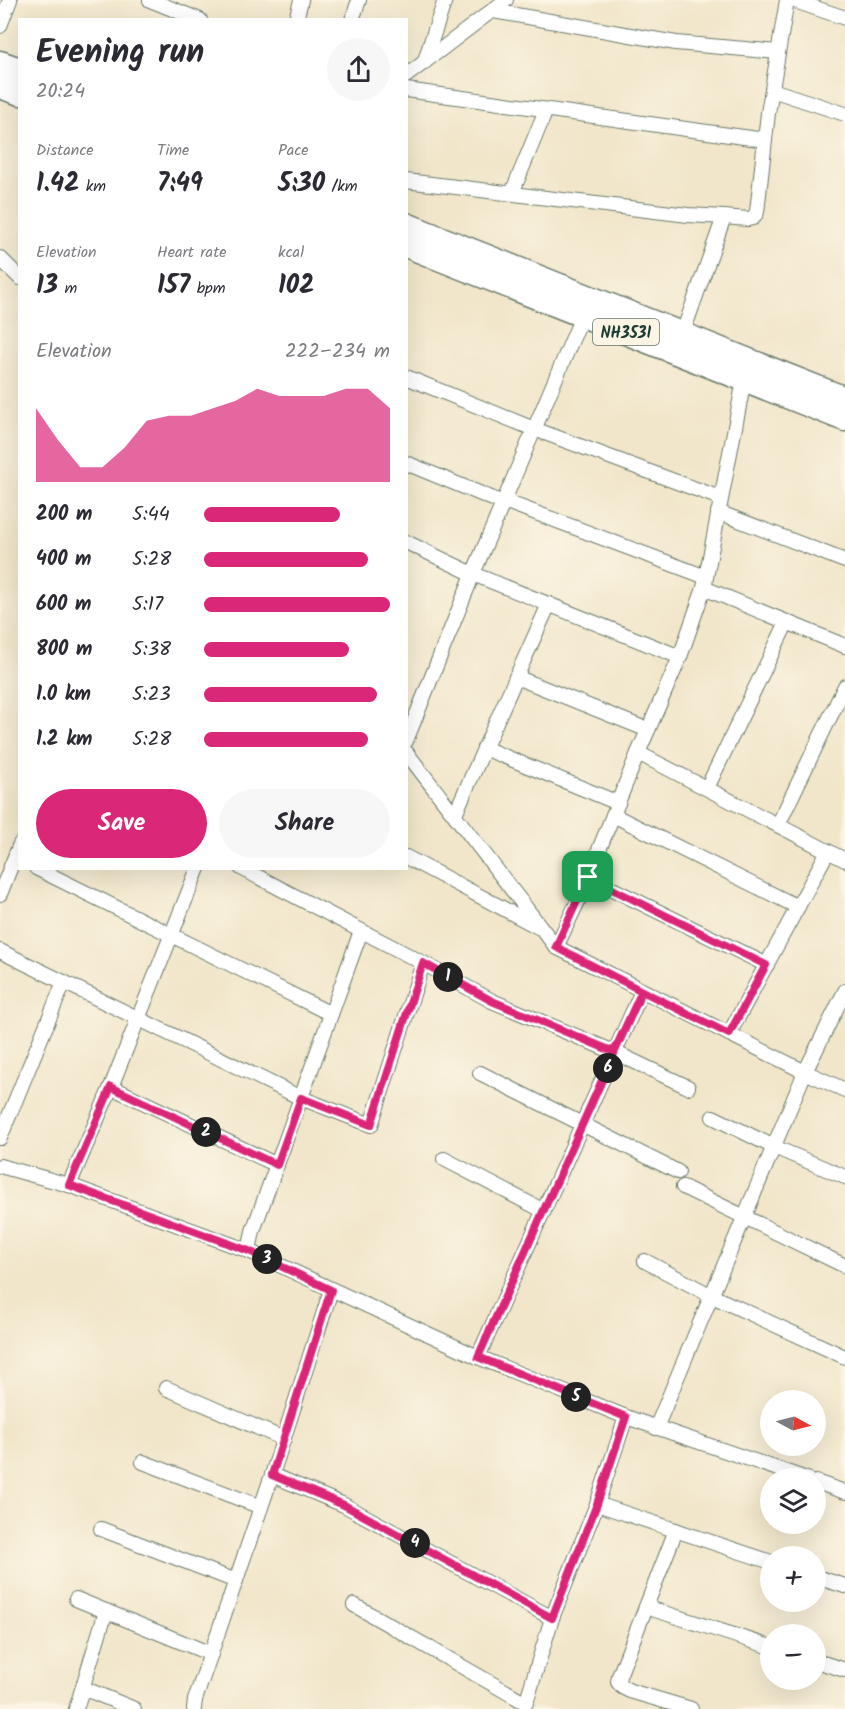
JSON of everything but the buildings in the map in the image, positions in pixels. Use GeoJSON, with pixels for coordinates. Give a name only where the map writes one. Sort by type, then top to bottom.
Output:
{"type":"FeatureCollection","features":[{"type":"Feature","properties":{"kind":"highway"},"geometry":{"type":"LineString","coordinates":[[0,63],[18,69]]}},
{"type":"Feature","properties":{"kind":"highway"},"geometry":{"type":"LineString","coordinates":[[0,86],[18,92]]}},
{"type":"Feature","properties":{"kind":"highway","name":"NH353I"},"geometry":{"type":"LineString","coordinates":[[408,226],[682,335],[845,419]]}},
{"type":"Feature","properties":{"kind":"highway","name":"NH353I"},"geometry":{"type":"LineString","coordinates":[[408,246],[583,314],[746,370],[845,399]]}},
{"type":"Feature","properties":{"kind":"street"},"geometry":{"type":"LineString","coordinates":[[0,26],[10,0]]}},
{"type":"Feature","properties":{"kind":"street"},"geometry":{"type":"LineString","coordinates":[[150,0],[195,18]]}},
{"type":"Feature","properties":{"kind":"street"},"geometry":{"type":"LineString","coordinates":[[296,18],[301,0]]}},
{"type":"Feature","properties":{"kind":"street"},"geometry":{"type":"LineString","coordinates":[[353,18],[359,0]]}},
{"type":"Feature","properties":{"kind":"street"},"geometry":{"type":"LineString","coordinates":[[424,63],[445,0]]}},
{"type":"Feature","properties":{"kind":"street"},"geometry":{"type":"LineString","coordinates":[[408,75],[506,0]]}},
{"type":"Feature","properties":{"kind":"street"},"geometry":{"type":"LineString","coordinates":[[408,181],[688,215],[753,218],[756,215],[772,90],[787,0]]}},
{"type":"Feature","properties":{"kind":"street"},"geometry":{"type":"LineString","coordinates":[[792,0],[845,18]]}},
{"type":"Feature","properties":{"kind":"street"},"geometry":{"type":"LineString","coordinates":[[493,11],[676,43],[778,52]]}},
{"type":"Feature","properties":{"kind":"street"},"geometry":{"type":"LineString","coordinates":[[408,90],[765,140]]}},
{"type":"Feature","properties":{"kind":"street"},"geometry":{"type":"LineString","coordinates":[[772,90],[845,114]]}},
{"type":"Feature","properties":{"kind":"street"},"geometry":{"type":"LineString","coordinates":[[512,193],[546,110]]}},
{"type":"Feature","properties":{"kind":"street"},"geometry":{"type":"LineString","coordinates":[[682,335],[724,217]]}},
{"type":"Feature","properties":{"kind":"street"},"geometry":{"type":"LineString","coordinates":[[0,258],[18,276]]}},
{"type":"Feature","properties":{"kind":"street"},"geometry":{"type":"LineString","coordinates":[[408,736],[473,574],[583,314]]}},
{"type":"Feature","properties":{"kind":"street"},"geometry":{"type":"LineString","coordinates":[[556,947],[588,877],[680,657],[705,583],[746,370]]}},
{"type":"Feature","properties":{"kind":"street"},"geometry":{"type":"LineString","coordinates":[[408,378],[534,429],[720,498]]}},
{"type":"Feature","properties":{"kind":"street"},"geometry":{"type":"LineString","coordinates":[[408,464],[705,583],[787,622],[845,646]]}},
{"type":"Feature","properties":{"kind":"street"},"geometry":{"type":"LineString","coordinates":[[718,512],[845,561]]}},
{"type":"Feature","properties":{"kind":"street"},"geometry":{"type":"LineString","coordinates":[[408,543],[473,574],[680,657]]}},
{"type":"Feature","properties":{"kind":"street"},"geometry":{"type":"LineString","coordinates":[[455,814],[549,604]]}},
{"type":"Feature","properties":{"kind":"street"},"geometry":{"type":"LineString","coordinates":[[706,788],[787,622]]}},
{"type":"Feature","properties":{"kind":"street"},"geometry":{"type":"LineString","coordinates":[[516,677],[648,730]]}},
{"type":"Feature","properties":{"kind":"street"},"geometry":{"type":"LineString","coordinates":[[778,825],[845,686]]}},
{"type":"Feature","properties":{"kind":"street"},"geometry":{"type":"LineString","coordinates":[[484,748],[615,809],[798,907]]}},
{"type":"Feature","properties":{"kind":"street"},"geometry":{"type":"LineString","coordinates":[[638,753],[845,860]]}},
{"type":"Feature","properties":{"kind":"street"},"geometry":{"type":"LineString","coordinates":[[408,755],[556,947],[845,1090]]}},
{"type":"Feature","properties":{"kind":"street"},"geometry":{"type":"LineString","coordinates":[[729,1034],[828,851]]}},
{"type":"Feature","properties":{"kind":"street"},"geometry":{"type":"LineString","coordinates":[[0,894],[18,854]]}},
{"type":"Feature","properties":{"kind":"street"},"geometry":{"type":"LineString","coordinates":[[408,858],[543,929]]}},
{"type":"Feature","properties":{"kind":"street"},"geometry":{"type":"LineString","coordinates":[[40,870],[331,1014]]}},
{"type":"Feature","properties":{"kind":"street"},"geometry":{"type":"LineString","coordinates":[[69,1185],[111,1087],[197,870]]}},
{"type":"Feature","properties":{"kind":"street"},"geometry":{"type":"LineString","coordinates":[[244,870],[492,1001],[614,1052],[688,1087]]}},
{"type":"Feature","properties":{"kind":"street"},"geometry":{"type":"LineString","coordinates":[[588,877],[766,965]]}},
{"type":"Feature","properties":{"kind":"street"},"geometry":{"type":"LineString","coordinates":[[249,1251],[253,1231],[361,931]]}},
{"type":"Feature","properties":{"kind":"street"},"geometry":{"type":"LineString","coordinates":[[0,951],[301,1098],[371,1125],[423,963]]}},
{"type":"Feature","properties":{"kind":"street"},"geometry":{"type":"LineString","coordinates":[[0,1138],[63,982]]}},
{"type":"Feature","properties":{"kind":"street"},"geometry":{"type":"LineString","coordinates":[[478,1357],[642,991]]}},
{"type":"Feature","properties":{"kind":"street"},"geometry":{"type":"LineString","coordinates":[[656,1428],[805,1072],[843,999]]}},
{"type":"Feature","properties":{"kind":"street"},"geometry":{"type":"LineString","coordinates":[[480,1073],[678,1172]]}},
{"type":"Feature","properties":{"kind":"street"},"geometry":{"type":"LineString","coordinates":[[111,1087],[277,1165]]}},
{"type":"Feature","properties":{"kind":"street"},"geometry":{"type":"LineString","coordinates":[[713,1117],[774,1147],[845,1177]]}},
{"type":"Feature","properties":{"kind":"street"},"geometry":{"type":"LineString","coordinates":[[444,1159],[544,1211]]}},
{"type":"Feature","properties":{"kind":"street"},"geometry":{"type":"LineString","coordinates":[[0,1166],[69,1185],[249,1251],[478,1357],[626,1417],[774,1468]]}},
{"type":"Feature","properties":{"kind":"street"},"geometry":{"type":"LineString","coordinates":[[683,1187],[845,1266]]}},
{"type":"Feature","properties":{"kind":"street"},"geometry":{"type":"LineString","coordinates":[[645,1262],[712,1296],[845,1357]]}},
{"type":"Feature","properties":{"kind":"street"},"geometry":{"type":"LineString","coordinates":[[194,1709],[195,1700],[284,1439],[331,1290]]}},
{"type":"Feature","properties":{"kind":"street"},"geometry":{"type":"LineString","coordinates":[[166,1388],[284,1439]]}},
{"type":"Feature","properties":{"kind":"street"},"geometry":{"type":"LineString","coordinates":[[354,1605],[526,1703],[552,1618],[597,1504],[626,1417]]}},
{"type":"Feature","properties":{"kind":"street"},"geometry":{"type":"LineString","coordinates":[[143,1462],[261,1507]]}},
{"type":"Feature","properties":{"kind":"street"},"geometry":{"type":"LineString","coordinates":[[272,1475],[344,1505],[552,1618]]}},
{"type":"Feature","properties":{"kind":"street"},"geometry":{"type":"LineString","coordinates":[[826,1485],[845,1492]]}},
{"type":"Feature","properties":{"kind":"street"},"geometry":{"type":"LineString","coordinates":[[597,1504],[760,1558]]}},
{"type":"Feature","properties":{"kind":"street"},"geometry":{"type":"LineString","coordinates":[[101,1529],[236,1581]]}},
{"type":"Feature","properties":{"kind":"street"},"geometry":{"type":"LineString","coordinates":[[676,1530],[618,1682],[630,1691],[691,1709]]}},
{"type":"Feature","properties":{"kind":"street"},"geometry":{"type":"LineString","coordinates":[[826,1580],[845,1586]]}},
{"type":"Feature","properties":{"kind":"street"},"geometry":{"type":"LineString","coordinates":[[76,1599],[211,1654]]}},
{"type":"Feature","properties":{"kind":"street"},"geometry":{"type":"LineString","coordinates":[[646,1607],[760,1643]]}},
{"type":"Feature","properties":{"kind":"street"},"geometry":{"type":"LineString","coordinates":[[76,1709],[106,1611]]}},
{"type":"Feature","properties":{"kind":"street"},"geometry":{"type":"LineString","coordinates":[[826,1664],[845,1670]]}},
{"type":"Feature","properties":{"kind":"street"},"geometry":{"type":"LineString","coordinates":[[83,1688],[134,1709]]}},
{"type":"Feature","properties":{"kind":"route"},"geometry":{"type":"LineString","coordinates":[[588,877],[556,947],[642,991],[614,1052],[492,1001],[423,963],[371,1125],[301,1098],[277,1165],[111,1087],[69,1185],[249,1251],[331,1290],[272,1475],[344,1505],[552,1618],[597,1504],[626,1417],[478,1357],[642,991],[729,1034],[766,965],[588,877]]}}]}
